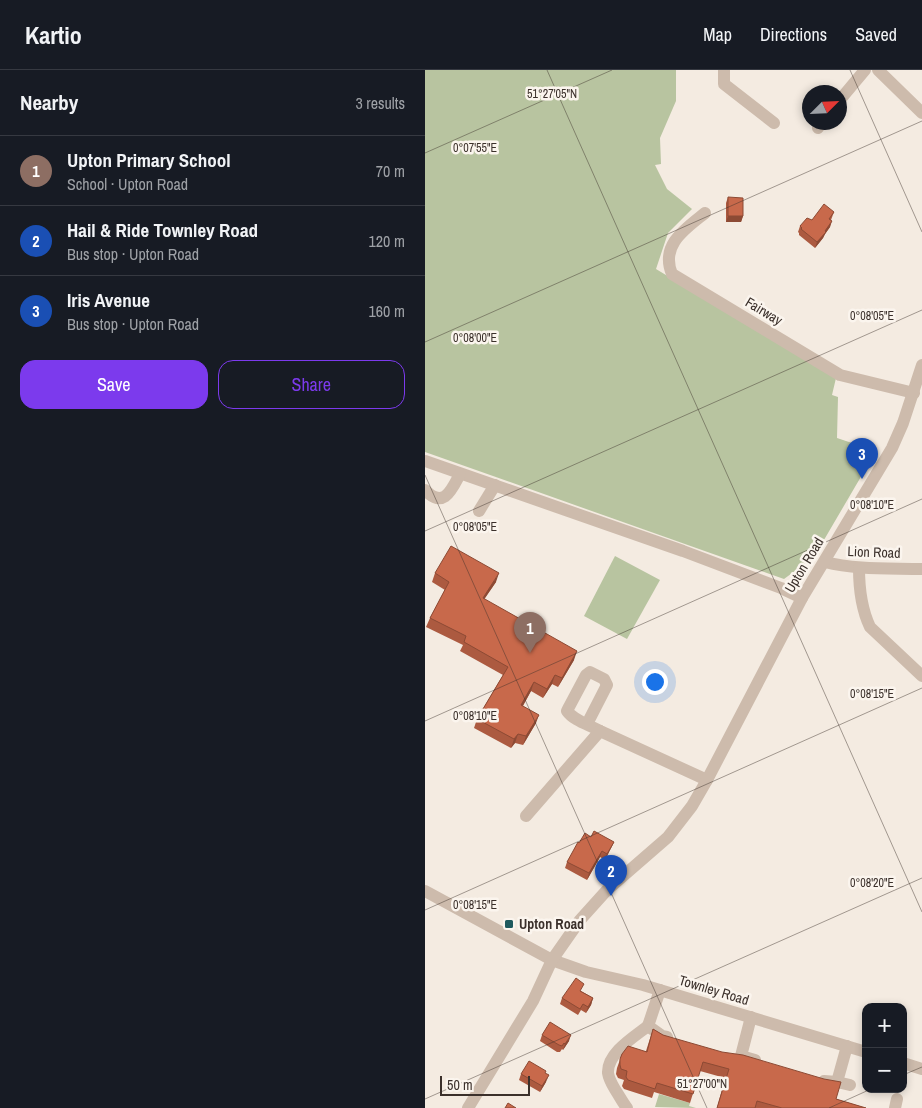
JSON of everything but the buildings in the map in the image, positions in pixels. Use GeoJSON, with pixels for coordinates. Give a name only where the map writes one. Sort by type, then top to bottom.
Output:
{"type":"FeatureCollection","features":[{"type":"Feature","properties":{"kind":"street"},"geometry":{"type":"LineString","coordinates":[[724,70],[724,84],[775,123]]}},
{"type":"Feature","properties":{"kind":"street"},"geometry":{"type":"LineString","coordinates":[[847,91],[865,70]]}},
{"type":"Feature","properties":{"kind":"street"},"geometry":{"type":"LineString","coordinates":[[878,70],[922,113]]}},
{"type":"Feature","properties":{"kind":"street","name":"Fairway"},"geometry":{"type":"LineString","coordinates":[[705,213],[679,235],[671,246],[668,265],[672,274],[840,375],[913,394]]}},
{"type":"Feature","properties":{"kind":"street","name":"Upton Road"},"geometry":{"type":"LineString","coordinates":[[468,1108],[533,1001],[552,960],[580,920],[607,890],[669,837],[692,806],[802,598],[892,448],[903,423],[922,365]]}},
{"type":"Feature","properties":{"kind":"street"},"geometry":{"type":"LineString","coordinates":[[426,464],[683,551],[781,588],[802,598]]}},
{"type":"Feature","properties":{"kind":"street"},"geometry":{"type":"LineString","coordinates":[[425,490],[437,498],[445,497],[452,490],[460,474]]}},
{"type":"Feature","properties":{"kind":"street"},"geometry":{"type":"LineString","coordinates":[[479,511],[495,486]]}},
{"type":"Feature","properties":{"kind":"street","name":"Lion Road"},"geometry":{"type":"LineString","coordinates":[[825,562],[859,568],[922,569]]}},
{"type":"Feature","properties":{"kind":"street"},"geometry":{"type":"LineString","coordinates":[[859,568],[859,585],[870,627],[922,676]]}},
{"type":"Feature","properties":{"kind":"street"},"geometry":{"type":"LineString","coordinates":[[526,816],[593,727],[707,780]]}},
{"type":"Feature","properties":{"kind":"street","name":"Townley Road"},"geometry":{"type":"LineString","coordinates":[[425,892],[552,960],[586,972],[643,985],[862,1051]]}},
{"type":"Feature","properties":{"kind":"street"},"geometry":{"type":"LineString","coordinates":[[627,1108],[609,1079],[609,1066],[617,1052],[648,1026],[660,990]]}},
{"type":"Feature","properties":{"kind":"street"},"geometry":{"type":"LineString","coordinates":[[751,1017],[736,1055],[769,1064]]}},
{"type":"Feature","properties":{"kind":"street"},"geometry":{"type":"LineString","coordinates":[[648,1026],[661,1036],[679,1040]]}},
{"type":"Feature","properties":{"kind":"street"},"geometry":{"type":"LineString","coordinates":[[837,1082],[847,1046]]}},
{"type":"Feature","properties":{"kind":"street"},"geometry":{"type":"LineString","coordinates":[[907,1064],[922,1069]]}},
{"type":"Feature","properties":{"kind":"street"},"geometry":{"type":"LineString","coordinates":[[815,1077],[850,1086]]}},
{"type":"Feature","properties":{"kind":"green space"},"geometry":{"type":"Polygon","coordinates":[[[425,70],[676,70],[676,101],[660,138],[661,164],[655,165],[667,189],[692,209],[668,233],[656,269],[836,378],[832,395],[838,397],[837,438],[876,451],[814,557],[784,579],[425,452],[425,70]]]}},
{"type":"Feature","properties":{"kind":"green space"},"geometry":{"type":"Polygon","coordinates":[[[615,556],[660,580],[627,639],[584,616],[615,556]]]}},
{"type":"Feature","properties":{"kind":"green space"},"geometry":{"type":"Polygon","coordinates":[[[659,1094],[690,1103],[689,1106],[696,1108],[655,1107],[659,1094]]]}},
{"type":"Feature","properties":{"kind":"place","name":"Iris Avenue"},"geometry":{"type":"Point","coordinates":[862,479]}},
{"type":"Feature","properties":{"kind":"place","name":"Upton Primary School"},"geometry":{"type":"Point","coordinates":[530,653]}},
{"type":"Feature","properties":{"kind":"place","name":"Hail & Ride Townley Road"},"geometry":{"type":"Point","coordinates":[611,896]}},
{"type":"Feature","properties":{"kind":"place","name":"Upton Road"},"geometry":{"type":"Point","coordinates":[509,924]}}]}
